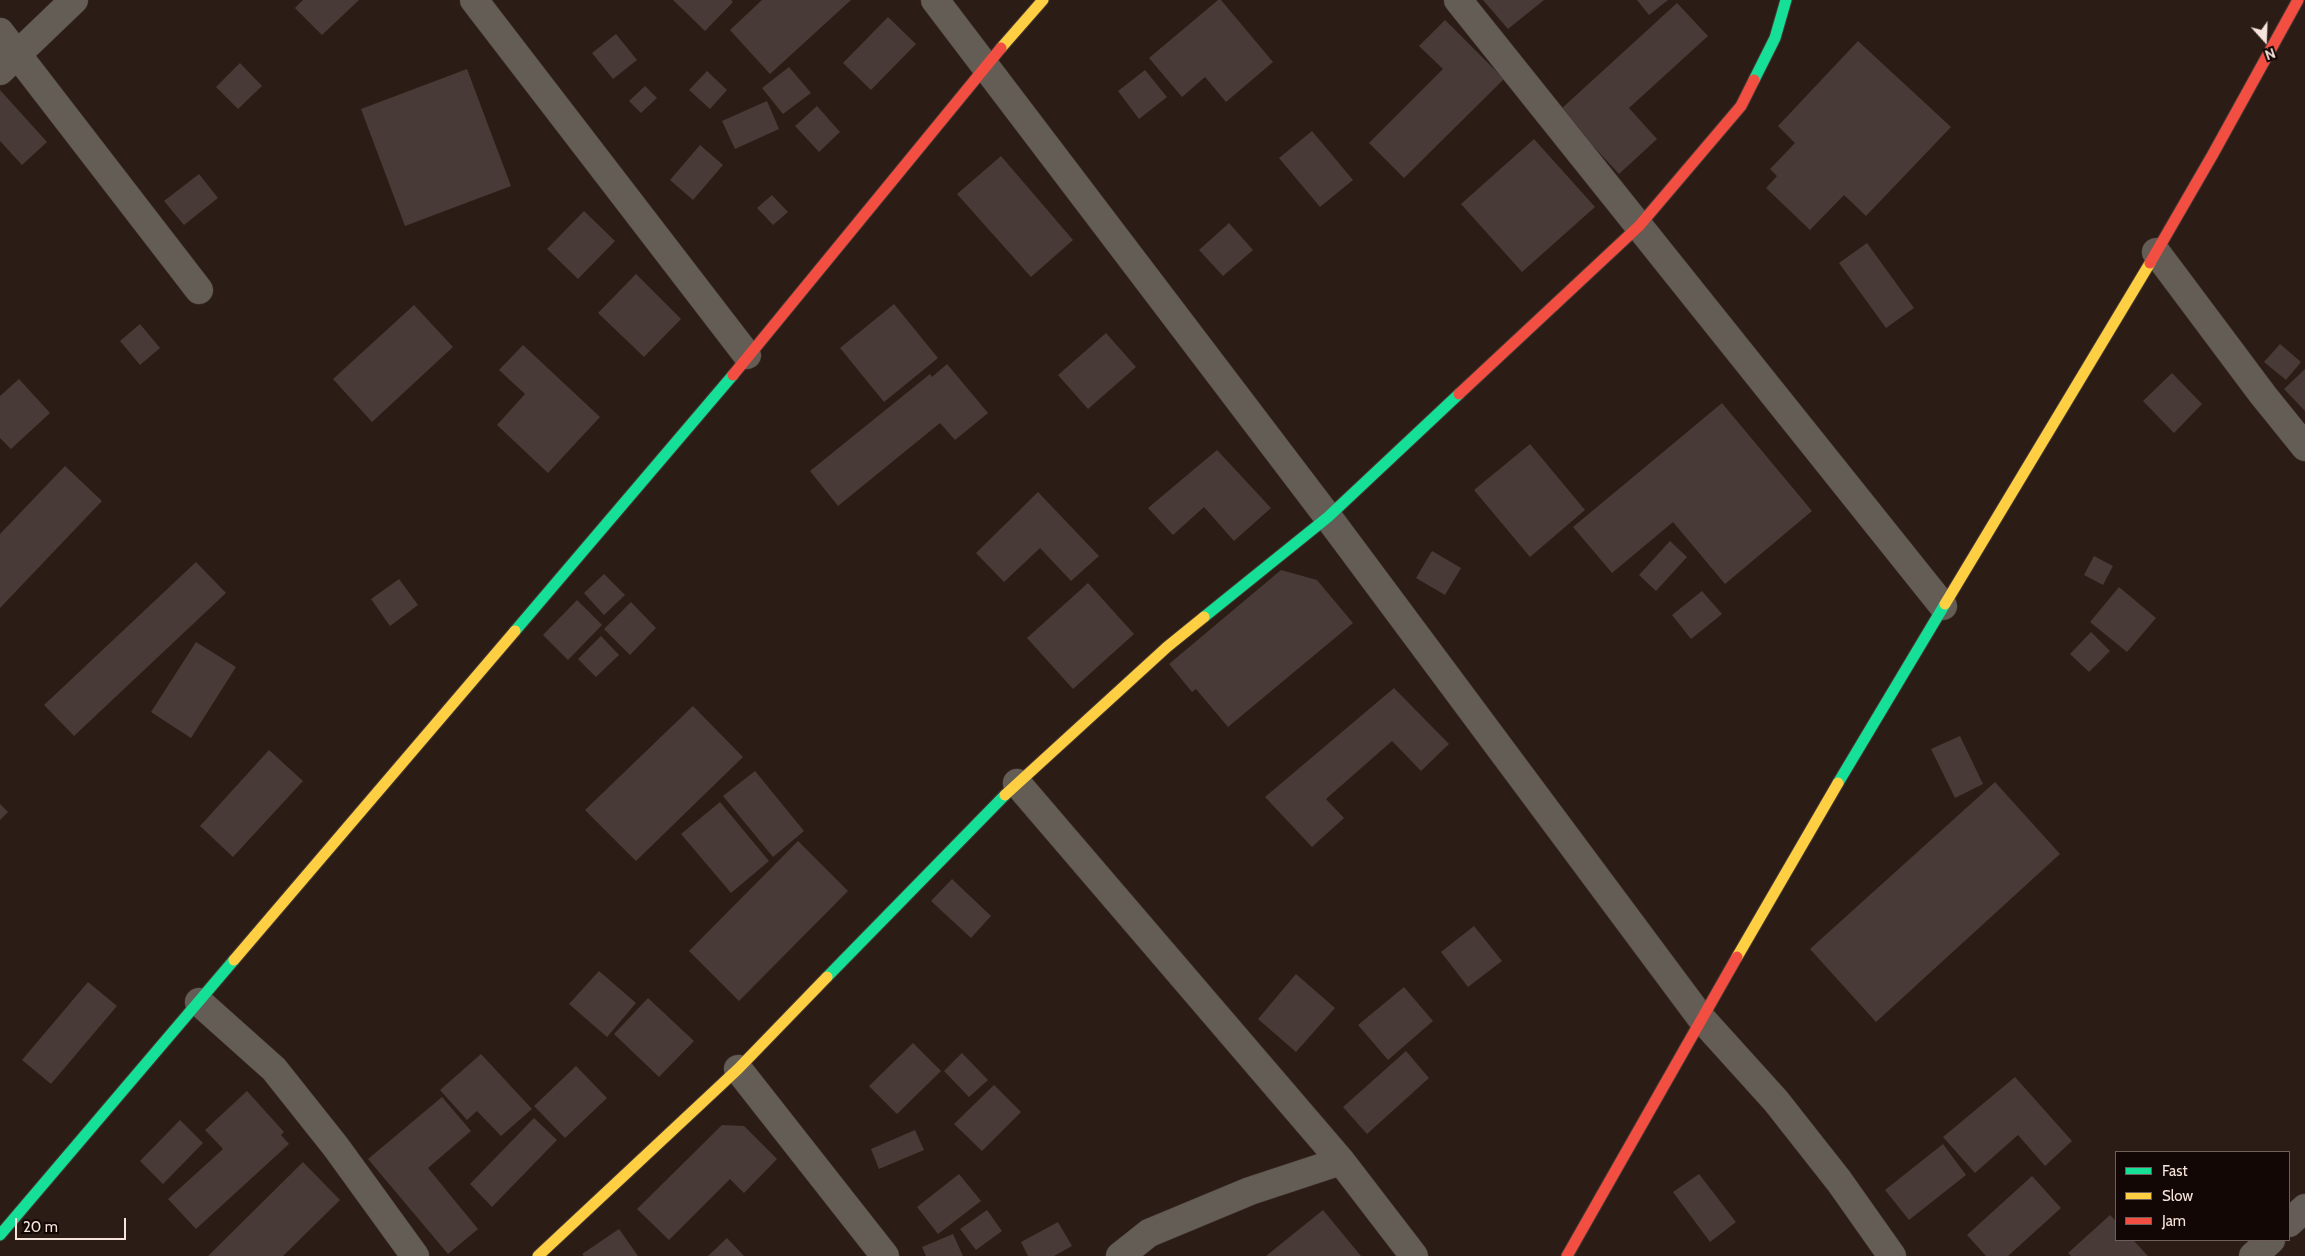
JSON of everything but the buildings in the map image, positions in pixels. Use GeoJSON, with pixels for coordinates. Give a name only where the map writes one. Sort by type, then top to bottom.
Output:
{"type":"FeatureCollection","features":[{"type":"Feature","properties":{"kind":"main road"},"geometry":{"type":"LineString","coordinates":[[0,1235],[748,355],[985,67],[1043,0]]}},
{"type":"Feature","properties":{"kind":"main road"},"geometry":{"type":"LineString","coordinates":[[538,1256],[738,1069],[1017,783],[1167,647],[1328,517],[1639,226],[1740,106],[1776,38],[1786,0]]}},
{"type":"Feature","properties":{"kind":"main road"},"geometry":{"type":"LineString","coordinates":[[1567,1256],[1701,1018],[1943,606],[2156,252],[2265,63],[2298,0]]}},
{"type":"Feature","properties":{"kind":"street"},"geometry":{"type":"LineString","coordinates":[[8,62],[74,0]]}},
{"type":"Feature","properties":{"kind":"street"},"geometry":{"type":"LineString","coordinates":[[474,0],[748,355]]}},
{"type":"Feature","properties":{"kind":"street"},"geometry":{"type":"LineString","coordinates":[[934,0],[1328,517],[1701,1018],[1776,1100],[1839,1181],[1892,1256]]}},
{"type":"Feature","properties":{"kind":"street"},"geometry":{"type":"LineString","coordinates":[[1458,0],[1943,606]]}},
{"type":"Feature","properties":{"kind":"street"},"geometry":{"type":"LineString","coordinates":[[0,32],[8,62],[199,290]]}},
{"type":"Feature","properties":{"kind":"street"},"geometry":{"type":"LineString","coordinates":[[2156,252],[2263,395],[2305,447]]}},
{"type":"Feature","properties":{"kind":"street"},"geometry":{"type":"LineString","coordinates":[[1017,783],[1341,1161],[1414,1256]]}},
{"type":"Feature","properties":{"kind":"street"},"geometry":{"type":"LineString","coordinates":[[199,1002],[274,1069],[336,1147],[415,1256]]}},
{"type":"Feature","properties":{"kind":"street"},"geometry":{"type":"LineString","coordinates":[[738,1069],[885,1256]]}},
{"type":"Feature","properties":{"kind":"street"},"geometry":{"type":"LineString","coordinates":[[1120,1256],[1150,1233],[1250,1190],[1341,1161]]}},
{"type":"Feature","properties":{"kind":"street"},"geometry":{"type":"LineString","coordinates":[[2290,1222],[2305,1208]]}},
{"type":"Feature","properties":{"kind":"street"},"geometry":{"type":"LineString","coordinates":[[2254,1256],[2270,1241]]}},
{"type":"Feature","properties":{"kind":"traffic: fast"},"geometry":{"type":"LineString","coordinates":[[1754,80],[1775,38],[1786,0]]}},
{"type":"Feature","properties":{"kind":"traffic: fast"},"geometry":{"type":"LineString","coordinates":[[515,631],[733,375]]}},
{"type":"Feature","properties":{"kind":"traffic: fast"},"geometry":{"type":"LineString","coordinates":[[1204,617],[1328,517],[1459,394]]}},
{"type":"Feature","properties":{"kind":"traffic: fast"},"geometry":{"type":"LineString","coordinates":[[1838,783],[1945,604]]}},
{"type":"Feature","properties":{"kind":"traffic: fast"},"geometry":{"type":"LineString","coordinates":[[827,977],[1005,795]]}},
{"type":"Feature","properties":{"kind":"traffic: fast"},"geometry":{"type":"LineString","coordinates":[[0,1235],[234,960]]}},
{"type":"Feature","properties":{"kind":"traffic: slow"},"geometry":{"type":"LineString","coordinates":[[1001,48],[1043,0]]}},
{"type":"Feature","properties":{"kind":"traffic: slow"},"geometry":{"type":"LineString","coordinates":[[1945,604],[2150,263]]}},
{"type":"Feature","properties":{"kind":"traffic: slow"},"geometry":{"type":"LineString","coordinates":[[1005,795],[1167,647],[1204,617]]}},
{"type":"Feature","properties":{"kind":"traffic: slow"},"geometry":{"type":"LineString","coordinates":[[234,960],[515,631]]}},
{"type":"Feature","properties":{"kind":"traffic: slow"},"geometry":{"type":"LineString","coordinates":[[1737,957],[1838,783]]}},
{"type":"Feature","properties":{"kind":"traffic: slow"},"geometry":{"type":"LineString","coordinates":[[538,1256],[738,1069],[827,977]]}},
{"type":"Feature","properties":{"kind":"traffic: jam"},"geometry":{"type":"LineString","coordinates":[[2150,263],[2298,0]]}},
{"type":"Feature","properties":{"kind":"traffic: jam"},"geometry":{"type":"LineString","coordinates":[[733,375],[1001,48]]}},
{"type":"Feature","properties":{"kind":"traffic: jam"},"geometry":{"type":"LineString","coordinates":[[1459,394],[1639,226],[1741,106],[1754,80]]}},
{"type":"Feature","properties":{"kind":"traffic: jam"},"geometry":{"type":"LineString","coordinates":[[1567,1256],[1737,957]]}}]}
